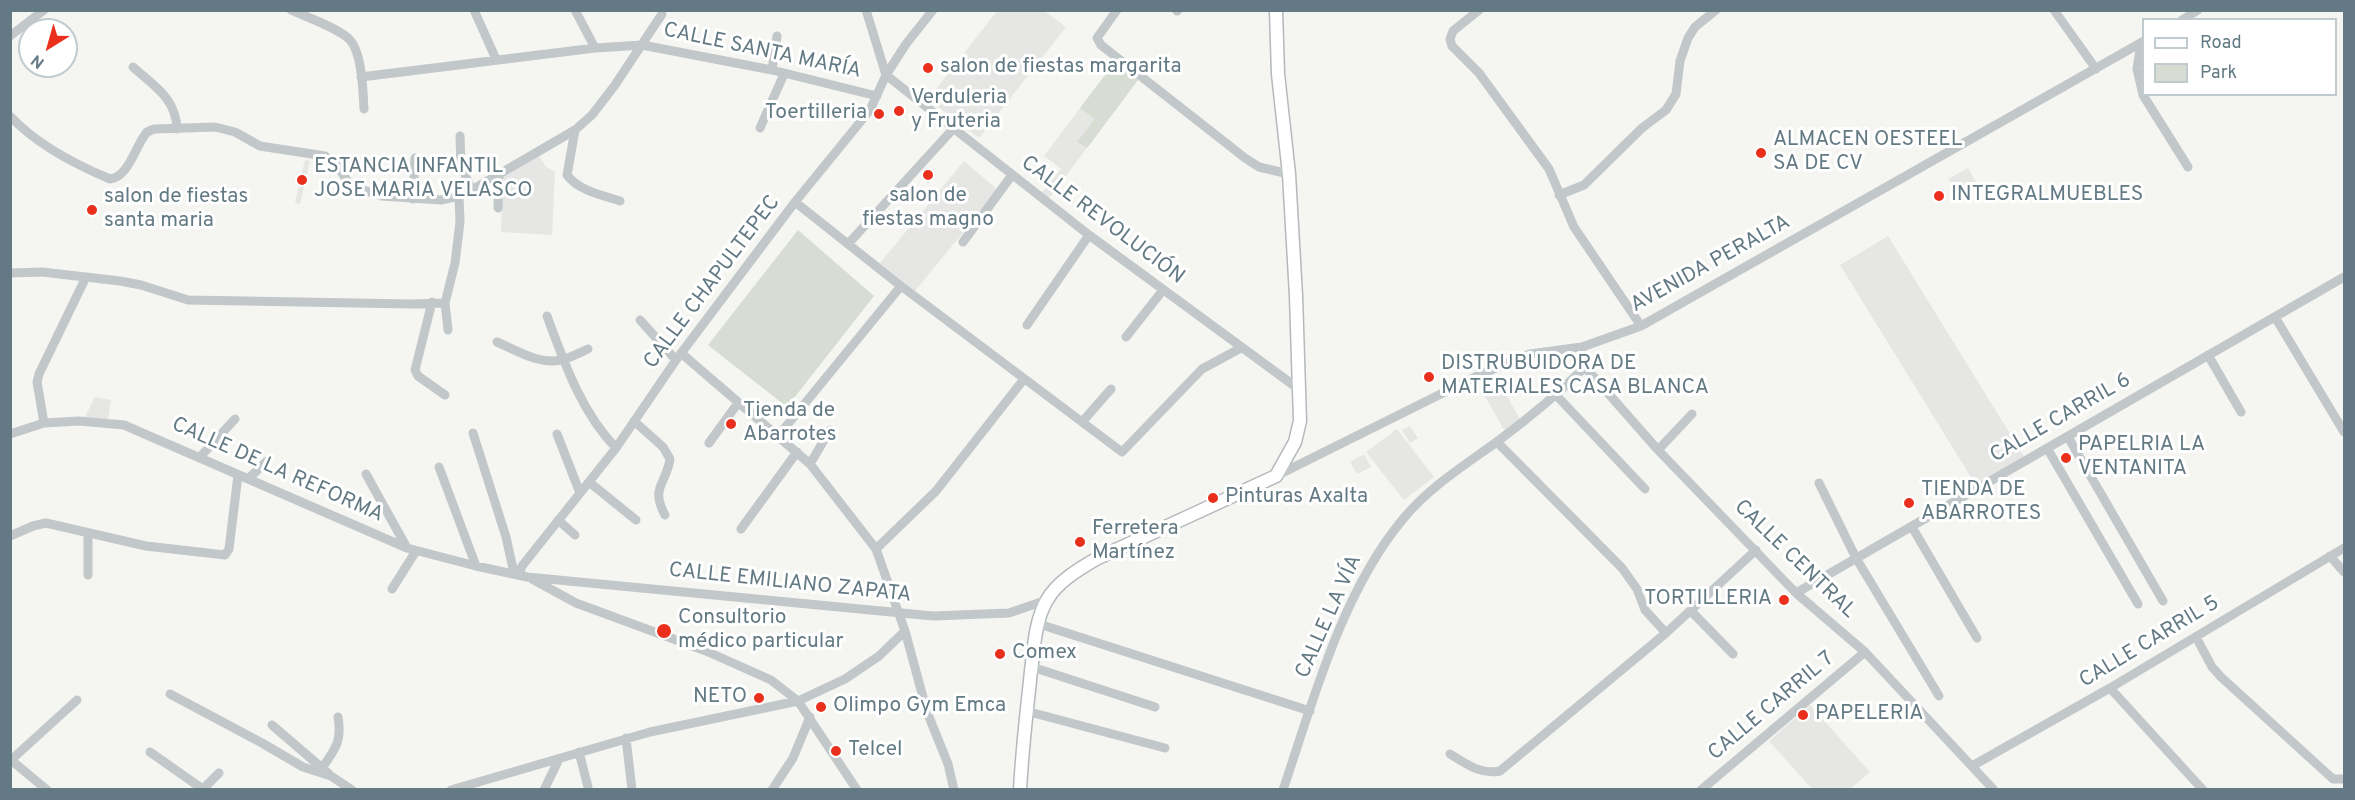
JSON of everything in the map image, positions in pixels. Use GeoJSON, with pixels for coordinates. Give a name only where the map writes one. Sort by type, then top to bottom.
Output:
{"type":"FeatureCollection","features":[{"type":"Feature","properties":{"kind":"main road"},"geometry":{"type":"LineString","coordinates":[[1020,789],[1032,667],[1039,624],[1047,600],[1073,574],[1096,560],[1276,476],[1289,456],[1299,430],[1300,390],[1289,174],[1278,74],[1276,10]]}},
{"type":"Feature","properties":{"kind":"street"},"geometry":{"type":"LineString","coordinates":[[10,36],[44,10]]}},
{"type":"Feature","properties":{"kind":"street"},"geometry":{"type":"LineString","coordinates":[[291,10],[349,39],[356,51],[364,109]]}},
{"type":"Feature","properties":{"kind":"street"},"geometry":{"type":"LineString","coordinates":[[474,10],[496,59]]}},
{"type":"Feature","properties":{"kind":"street"},"geometry":{"type":"LineString","coordinates":[[575,10],[595,48]]}},
{"type":"Feature","properties":{"kind":"street"},"geometry":{"type":"LineString","coordinates":[[866,10],[886,75]]}},
{"type":"Feature","properties":{"kind":"street","name":"CALLE CHAPULTEPEC"},"geometry":{"type":"LineString","coordinates":[[520,575],[522,566],[616,448],[678,357],[795,202],[870,110],[886,75],[906,44],[933,10]]}},
{"type":"Feature","properties":{"kind":"street"},"geometry":{"type":"LineString","coordinates":[[1117,10],[1097,38],[1101,45],[1245,158],[1259,167],[1289,174]]}},
{"type":"Feature","properties":{"kind":"street"},"geometry":{"type":"LineString","coordinates":[[1479,10],[1453,31],[1450,39],[1452,46],[1479,73],[1550,169],[1574,227],[1641,326]]}},
{"type":"Feature","properties":{"kind":"street"},"geometry":{"type":"LineString","coordinates":[[1559,195],[1584,185],[1642,128],[1666,110],[1676,94],[1680,61],[1688,38],[1695,27],[1716,10]]}},
{"type":"Feature","properties":{"kind":"street"},"geometry":{"type":"LineString","coordinates":[[2054,10],[2096,69]]}},
{"type":"Feature","properties":{"kind":"street"},"geometry":{"type":"LineString","coordinates":[[2185,18],[2198,10]]}},
{"type":"Feature","properties":{"kind":"street"},"geometry":{"type":"LineString","coordinates":[[361,77],[496,59],[642,45],[662,14]]}},
{"type":"Feature","properties":{"kind":"street"},"geometry":{"type":"LineString","coordinates":[[772,70],[777,36]]}},
{"type":"Feature","properties":{"kind":"street"},"geometry":{"type":"LineString","coordinates":[[2142,42],[2137,69],[2142,91]]}},
{"type":"Feature","properties":{"kind":"street","name":"AVENIDA PERALTA"},"geometry":{"type":"LineString","coordinates":[[1276,476],[1479,375],[1536,353],[1582,347],[1641,326],[2142,42]]}},
{"type":"Feature","properties":{"kind":"street","name":"CALLE SANTA MARÍA"},"geometry":{"type":"LineString","coordinates":[[10,116],[31,136],[49,148],[110,179],[119,177],[147,132],[154,129],[225,129],[260,146],[325,156],[335,163],[351,186],[382,196],[441,200],[472,190],[575,130],[602,103],[642,45],[772,70],[877,96]]}},
{"type":"Feature","properties":{"kind":"street"},"geometry":{"type":"LineString","coordinates":[[133,67],[173,106],[177,116],[177,129]]}},
{"type":"Feature","properties":{"kind":"street"},"geometry":{"type":"LineString","coordinates":[[760,128],[784,74]]}},
{"type":"Feature","properties":{"kind":"street","name":"CALLE REVOLUCIÓN"},"geometry":{"type":"LineString","coordinates":[[886,75],[1089,235],[1300,390]]}},
{"type":"Feature","properties":{"kind":"street"},"geometry":{"type":"LineString","coordinates":[[2144,96],[2188,167]]}},
{"type":"Feature","properties":{"kind":"street"},"geometry":{"type":"LineString","coordinates":[[848,244],[953,129]]}},
{"type":"Feature","properties":{"kind":"street"},"geometry":{"type":"LineString","coordinates":[[575,130],[567,175],[572,182],[583,188],[620,201]]}},
{"type":"Feature","properties":{"kind":"street"},"geometry":{"type":"LineString","coordinates":[[460,136],[461,166],[472,190]]}},
{"type":"Feature","properties":{"kind":"street"},"geometry":{"type":"LineString","coordinates":[[413,199],[415,158]]}},
{"type":"Feature","properties":{"kind":"street"},"geometry":{"type":"LineString","coordinates":[[498,208],[499,173]]}},
{"type":"Feature","properties":{"kind":"street"},"geometry":{"type":"LineString","coordinates":[[963,242],[1012,175]]}},
{"type":"Feature","properties":{"kind":"street"},"geometry":{"type":"LineString","coordinates":[[448,330],[445,303],[455,263],[460,222],[459,196]]}},
{"type":"Feature","properties":{"kind":"street"},"geometry":{"type":"LineString","coordinates":[[795,202],[901,286],[1123,452],[1202,369],[1241,348]]}},
{"type":"Feature","properties":{"kind":"street"},"geometry":{"type":"LineString","coordinates":[[1027,325],[1089,235]]}},
{"type":"Feature","properties":{"kind":"street"},"geometry":{"type":"LineString","coordinates":[[10,273],[42,272],[141,285],[188,300],[445,303]]}},
{"type":"Feature","properties":{"kind":"street"},"geometry":{"type":"LineString","coordinates":[[44,423],[37,382],[39,374],[86,277]]}},
{"type":"Feature","properties":{"kind":"street","name":"CALLE CARRIL 6"},"geometry":{"type":"LineString","coordinates":[[1796,593],[2344,277]]}},
{"type":"Feature","properties":{"kind":"street"},"geometry":{"type":"LineString","coordinates":[[779,435],[901,286]]}},
{"type":"Feature","properties":{"kind":"street"},"geometry":{"type":"LineString","coordinates":[[1126,337],[1163,290]]}},
{"type":"Feature","properties":{"kind":"street"},"geometry":{"type":"LineString","coordinates":[[432,302],[415,370],[418,376],[445,395]]}},
{"type":"Feature","properties":{"kind":"street"},"geometry":{"type":"LineString","coordinates":[[547,316],[563,360],[587,410],[604,436],[616,448]]}},
{"type":"Feature","properties":{"kind":"street"},"geometry":{"type":"LineString","coordinates":[[2275,317],[2344,432]]}},
{"type":"Feature","properties":{"kind":"street"},"geometry":{"type":"LineString","coordinates":[[640,320],[678,357],[779,435],[810,464],[876,549],[897,614],[905,631],[927,712],[948,764],[954,789]]}},
{"type":"Feature","properties":{"kind":"street"},"geometry":{"type":"LineString","coordinates":[[497,342],[538,360],[563,360],[588,349]]}},
{"type":"Feature","properties":{"kind":"street"},"geometry":{"type":"LineString","coordinates":[[1582,347],[1585,367]]}},
{"type":"Feature","properties":{"kind":"street"},"geometry":{"type":"LineString","coordinates":[[2208,355],[2241,412]]}},
{"type":"Feature","properties":{"kind":"street","name":"CALLE LA VÍA"},"geometry":{"type":"LineString","coordinates":[[1284,789],[1328,657],[1354,597],[1381,550],[1403,518],[1433,489],[1497,442],[1585,367]]}},
{"type":"Feature","properties":{"kind":"street","name":"CALLE CENTRAL"},"geometry":{"type":"LineString","coordinates":[[1585,367],[1658,450],[1796,593],[1865,652],[1994,789]]}},
{"type":"Feature","properties":{"kind":"street"},"geometry":{"type":"LineString","coordinates":[[876,549],[936,491],[1024,379]]}},
{"type":"Feature","properties":{"kind":"street"},"geometry":{"type":"LineString","coordinates":[[1083,422],[1111,389]]}},
{"type":"Feature","properties":{"kind":"street"},"geometry":{"type":"LineString","coordinates":[[1556,394],[1645,489]]}},
{"type":"Feature","properties":{"kind":"street"},"geometry":{"type":"LineString","coordinates":[[709,443],[738,403]]}},
{"type":"Feature","properties":{"kind":"street"},"geometry":{"type":"LineString","coordinates":[[1658,450],[1692,414]]}},
{"type":"Feature","properties":{"kind":"street"},"geometry":{"type":"LineString","coordinates":[[199,458],[235,419]]}},
{"type":"Feature","properties":{"kind":"street","name":"CALLE DE LA REFORMA"},"geometry":{"type":"LineString","coordinates":[[10,434],[44,423],[79,421],[124,425],[412,550],[520,575]]}},
{"type":"Feature","properties":{"kind":"street"},"geometry":{"type":"LineString","coordinates":[[634,422],[663,447],[670,459],[657,494],[658,503],[664,515]]}},
{"type":"Feature","properties":{"kind":"street"},"geometry":{"type":"LineString","coordinates":[[810,464],[830,430]]}},
{"type":"Feature","properties":{"kind":"street"},"geometry":{"type":"LineString","coordinates":[[474,433],[520,575],[576,603],[706,651],[771,680],[798,701],[858,789]]}},
{"type":"Feature","properties":{"kind":"street"},"geometry":{"type":"LineString","coordinates":[[556,434],[580,493]]}},
{"type":"Feature","properties":{"kind":"street"},"geometry":{"type":"LineString","coordinates":[[2068,437],[2163,601]]}},
{"type":"Feature","properties":{"kind":"street"},"geometry":{"type":"LineString","coordinates":[[1497,442],[1622,568],[1637,589],[1645,610],[1666,633]]}},
{"type":"Feature","properties":{"kind":"street"},"geometry":{"type":"LineString","coordinates":[[2047,448],[2138,604]]}},
{"type":"Feature","properties":{"kind":"street"},"geometry":{"type":"LineString","coordinates":[[741,529],[797,452]]}},
{"type":"Feature","properties":{"kind":"street"},"geometry":{"type":"LineString","coordinates":[[10,536],[46,523],[146,546],[225,555],[229,549],[243,477],[267,461]]}},
{"type":"Feature","properties":{"kind":"street"},"geometry":{"type":"LineString","coordinates":[[439,467],[476,566]]}},
{"type":"Feature","properties":{"kind":"street"},"geometry":{"type":"LineString","coordinates":[[366,474],[412,550],[392,589]]}},
{"type":"Feature","properties":{"kind":"street"},"geometry":{"type":"LineString","coordinates":[[589,482],[636,520]]}},
{"type":"Feature","properties":{"kind":"street"},"geometry":{"type":"LineString","coordinates":[[1819,483],[1856,558],[1939,696]]}},
{"type":"Feature","properties":{"kind":"street"},"geometry":{"type":"LineString","coordinates":[[558,520],[575,536]]}},
{"type":"Feature","properties":{"kind":"street"},"geometry":{"type":"LineString","coordinates":[[1912,527],[1977,638]]}},
{"type":"Feature","properties":{"kind":"street"},"geometry":{"type":"LineString","coordinates":[[88,533],[88,575]]}},
{"type":"Feature","properties":{"kind":"street","name":"CALLE CARRIL 5"},"geometry":{"type":"LineString","coordinates":[[1972,766],[2196,638],[2344,548]]}},
{"type":"Feature","properties":{"kind":"street"},"geometry":{"type":"LineString","coordinates":[[1450,754],[1476,769],[1500,771],[1666,633],[1756,550]]}},
{"type":"Feature","properties":{"kind":"street"},"geometry":{"type":"LineString","coordinates":[[2330,556],[2344,572]]}},
{"type":"Feature","properties":{"kind":"street","name":"CALLE EMILIANO ZAPATA"},"geometry":{"type":"LineString","coordinates":[[520,575],[897,614],[986,616],[1009,613],[1047,600]]}},
{"type":"Feature","properties":{"kind":"street"},"geometry":{"type":"LineString","coordinates":[[1691,611],[1733,654]]}},
{"type":"Feature","properties":{"kind":"street"},"geometry":{"type":"LineString","coordinates":[[1039,624],[1310,711]]}},
{"type":"Feature","properties":{"kind":"street"},"geometry":{"type":"LineString","coordinates":[[451,789],[626,738],[798,701],[845,679],[879,656],[905,631]]}},
{"type":"Feature","properties":{"kind":"street"},"geometry":{"type":"LineString","coordinates":[[2196,638],[2212,667],[2235,691],[2332,779],[2344,779]]}},
{"type":"Feature","properties":{"kind":"street","name":"CALLE CARRIL 7"},"geometry":{"type":"LineString","coordinates":[[1701,789],[1865,652]]}},
{"type":"Feature","properties":{"kind":"street"},"geometry":{"type":"LineString","coordinates":[[1032,667],[1155,707]]}},
{"type":"Feature","properties":{"kind":"street"},"geometry":{"type":"LineString","coordinates":[[2110,688],[2203,789]]}},
{"type":"Feature","properties":{"kind":"street"},"geometry":{"type":"LineString","coordinates":[[170,694],[303,767],[331,776]]}},
{"type":"Feature","properties":{"kind":"street"},"geometry":{"type":"LineString","coordinates":[[47,789],[11,760],[77,700]]}},
{"type":"Feature","properties":{"kind":"street"},"geometry":{"type":"LineString","coordinates":[[1026,711],[1165,748]]}},
{"type":"Feature","properties":{"kind":"street"},"geometry":{"type":"LineString","coordinates":[[322,768],[339,740],[341,733],[338,717]]}},
{"type":"Feature","properties":{"kind":"street"},"geometry":{"type":"LineString","coordinates":[[772,789],[793,758],[810,717]]}},
{"type":"Feature","properties":{"kind":"street"},"geometry":{"type":"LineString","coordinates":[[272,725],[331,776],[352,789]]}},
{"type":"Feature","properties":{"kind":"street"},"geometry":{"type":"LineString","coordinates":[[626,738],[632,789]]}},
{"type":"Feature","properties":{"kind":"street"},"geometry":{"type":"LineString","coordinates":[[150,752],[203,789],[219,773]]}},
{"type":"Feature","properties":{"kind":"street"},"geometry":{"type":"LineString","coordinates":[[579,752],[588,787]]}},
{"type":"Feature","properties":{"kind":"street"},"geometry":{"type":"LineString","coordinates":[[544,789],[559,759]]}},
{"type":"Feature","properties":{"kind":"shaded area"},"geometry":{"type":"Polygon","coordinates":[[[997,11],[1044,11],[1066,27],[979,138],[928,99],[997,11]]]}},
{"type":"Feature","properties":{"kind":"shaded area"},"geometry":{"type":"Polygon","coordinates":[[[1115,62],[1138,80],[1047,201],[1040,195],[1061,169],[1044,156],[1115,62]]]}},
{"type":"Feature","properties":{"kind":"shaded area"},"geometry":{"type":"Polygon","coordinates":[[[539,156],[546,167],[555,172],[552,235],[501,232],[503,178],[539,156]]]}},
{"type":"Feature","properties":{"kind":"shaded area","name":"ESTANCIA INFANTIL JOSE MARIA VELASCO"},"geometry":{"type":"Polygon","coordinates":[[[305,160],[310,161],[300,204],[295,203],[305,160]]]}},
{"type":"Feature","properties":{"kind":"shaded area"},"geometry":{"type":"Polygon","coordinates":[[[964,161],[998,190],[915,291],[880,263],[964,161]]]}},
{"type":"Feature","properties":{"kind":"shaded area"},"geometry":{"type":"Polygon","coordinates":[[[1968,168],[1979,187],[1959,198],[1948,179],[1968,168]]]}},
{"type":"Feature","properties":{"kind":"shaded area"},"geometry":{"type":"Polygon","coordinates":[[[1888,236],[2025,458],[1977,487],[1840,265],[1888,236]]]}},
{"type":"Feature","properties":{"kind":"shaded area"},"geometry":{"type":"Polygon","coordinates":[[[1497,378],[1521,421],[1504,430],[1480,387],[1497,378]]]}},
{"type":"Feature","properties":{"kind":"shaded area"},"geometry":{"type":"Polygon","coordinates":[[[95,397],[111,400],[108,420],[85,417],[95,397]]]}},
{"type":"Feature","properties":{"kind":"shaded area"},"geometry":{"type":"Polygon","coordinates":[[[1410,426],[1418,438],[1410,443],[1402,430],[1410,426]]]}},
{"type":"Feature","properties":{"kind":"shaded area"},"geometry":{"type":"Polygon","coordinates":[[[1397,429],[1434,477],[1404,500],[1366,452],[1397,429]]]}},
{"type":"Feature","properties":{"kind":"shaded area"},"geometry":{"type":"Polygon","coordinates":[[[1364,454],[1371,467],[1357,474],[1350,462],[1364,454]]]}},
{"type":"Feature","properties":{"kind":"shaded area"},"geometry":{"type":"Polygon","coordinates":[[[1810,705],[1870,772],[1850,789],[1812,789],[1769,741],[1810,705]]]}},
{"type":"Feature","properties":{"kind":"green space"},"geometry":{"type":"Polygon","coordinates":[[[1115,62],[1138,80],[1087,148],[1077,142],[1095,119],[1080,108],[1115,62]]]}},
{"type":"Feature","properties":{"kind":"green space"},"geometry":{"type":"Polygon","coordinates":[[[798,230],[874,296],[787,407],[708,345],[798,230]]]}},
{"type":"Feature","properties":{"kind":"place","name":"salon de fiestas margarita"},"geometry":{"type":"Point","coordinates":[928,68]}},
{"type":"Feature","properties":{"kind":"place","name":"Verduleria y Fruteria"},"geometry":{"type":"Point","coordinates":[899,111]}},
{"type":"Feature","properties":{"kind":"place","name":"Toertilleria"},"geometry":{"type":"Point","coordinates":[879,114]}},
{"type":"Feature","properties":{"kind":"place","name":"ALMACEN OESTEEL SA DE CV"},"geometry":{"type":"Point","coordinates":[1761,153]}},
{"type":"Feature","properties":{"kind":"place","name":"salon de fiestas magno"},"geometry":{"type":"Point","coordinates":[928,175]}},
{"type":"Feature","properties":{"kind":"place","name":"ESTANCIA INFANTIL JOSE MARIA VELASCO"},"geometry":{"type":"Point","coordinates":[302,180]}},
{"type":"Feature","properties":{"kind":"place","name":"INTEGRALMUEBLES"},"geometry":{"type":"Point","coordinates":[1939,196]}},
{"type":"Feature","properties":{"kind":"place","name":"salon de fiestas santa maria"},"geometry":{"type":"Point","coordinates":[92,210]}},
{"type":"Feature","properties":{"kind":"place","name":"DISTRUBUIDORA DE MATERIALES CASA BLANCA"},"geometry":{"type":"Point","coordinates":[1429,377]}},
{"type":"Feature","properties":{"kind":"place","name":"Tienda de Abarrotes"},"geometry":{"type":"Point","coordinates":[731,424]}},
{"type":"Feature","properties":{"kind":"place","name":"PAPELRIA LA VENTANITA"},"geometry":{"type":"Point","coordinates":[2066,458]}},
{"type":"Feature","properties":{"kind":"place","name":"Pinturas Axalta"},"geometry":{"type":"Point","coordinates":[1213,498]}},
{"type":"Feature","properties":{"kind":"place","name":"TIENDA DE ABARROTES"},"geometry":{"type":"Point","coordinates":[1909,503]}},
{"type":"Feature","properties":{"kind":"place","name":"Ferretera Martínez"},"geometry":{"type":"Point","coordinates":[1080,542]}},
{"type":"Feature","properties":{"kind":"place","name":"TORTILLERIA"},"geometry":{"type":"Point","coordinates":[1784,600]}},
{"type":"Feature","properties":{"kind":"place","name":"Consultorio médico particular"},"geometry":{"type":"Point","coordinates":[664,631]}},
{"type":"Feature","properties":{"kind":"place","name":"Comex"},"geometry":{"type":"Point","coordinates":[1000,654]}},
{"type":"Feature","properties":{"kind":"place","name":"NETO"},"geometry":{"type":"Point","coordinates":[759,698]}},
{"type":"Feature","properties":{"kind":"place","name":"Olimpo Gym Emca"},"geometry":{"type":"Point","coordinates":[821,707]}},
{"type":"Feature","properties":{"kind":"place","name":"PAPELERIA"},"geometry":{"type":"Point","coordinates":[1803,715]}},
{"type":"Feature","properties":{"kind":"place","name":"Telcel"},"geometry":{"type":"Point","coordinates":[836,751]}}]}
